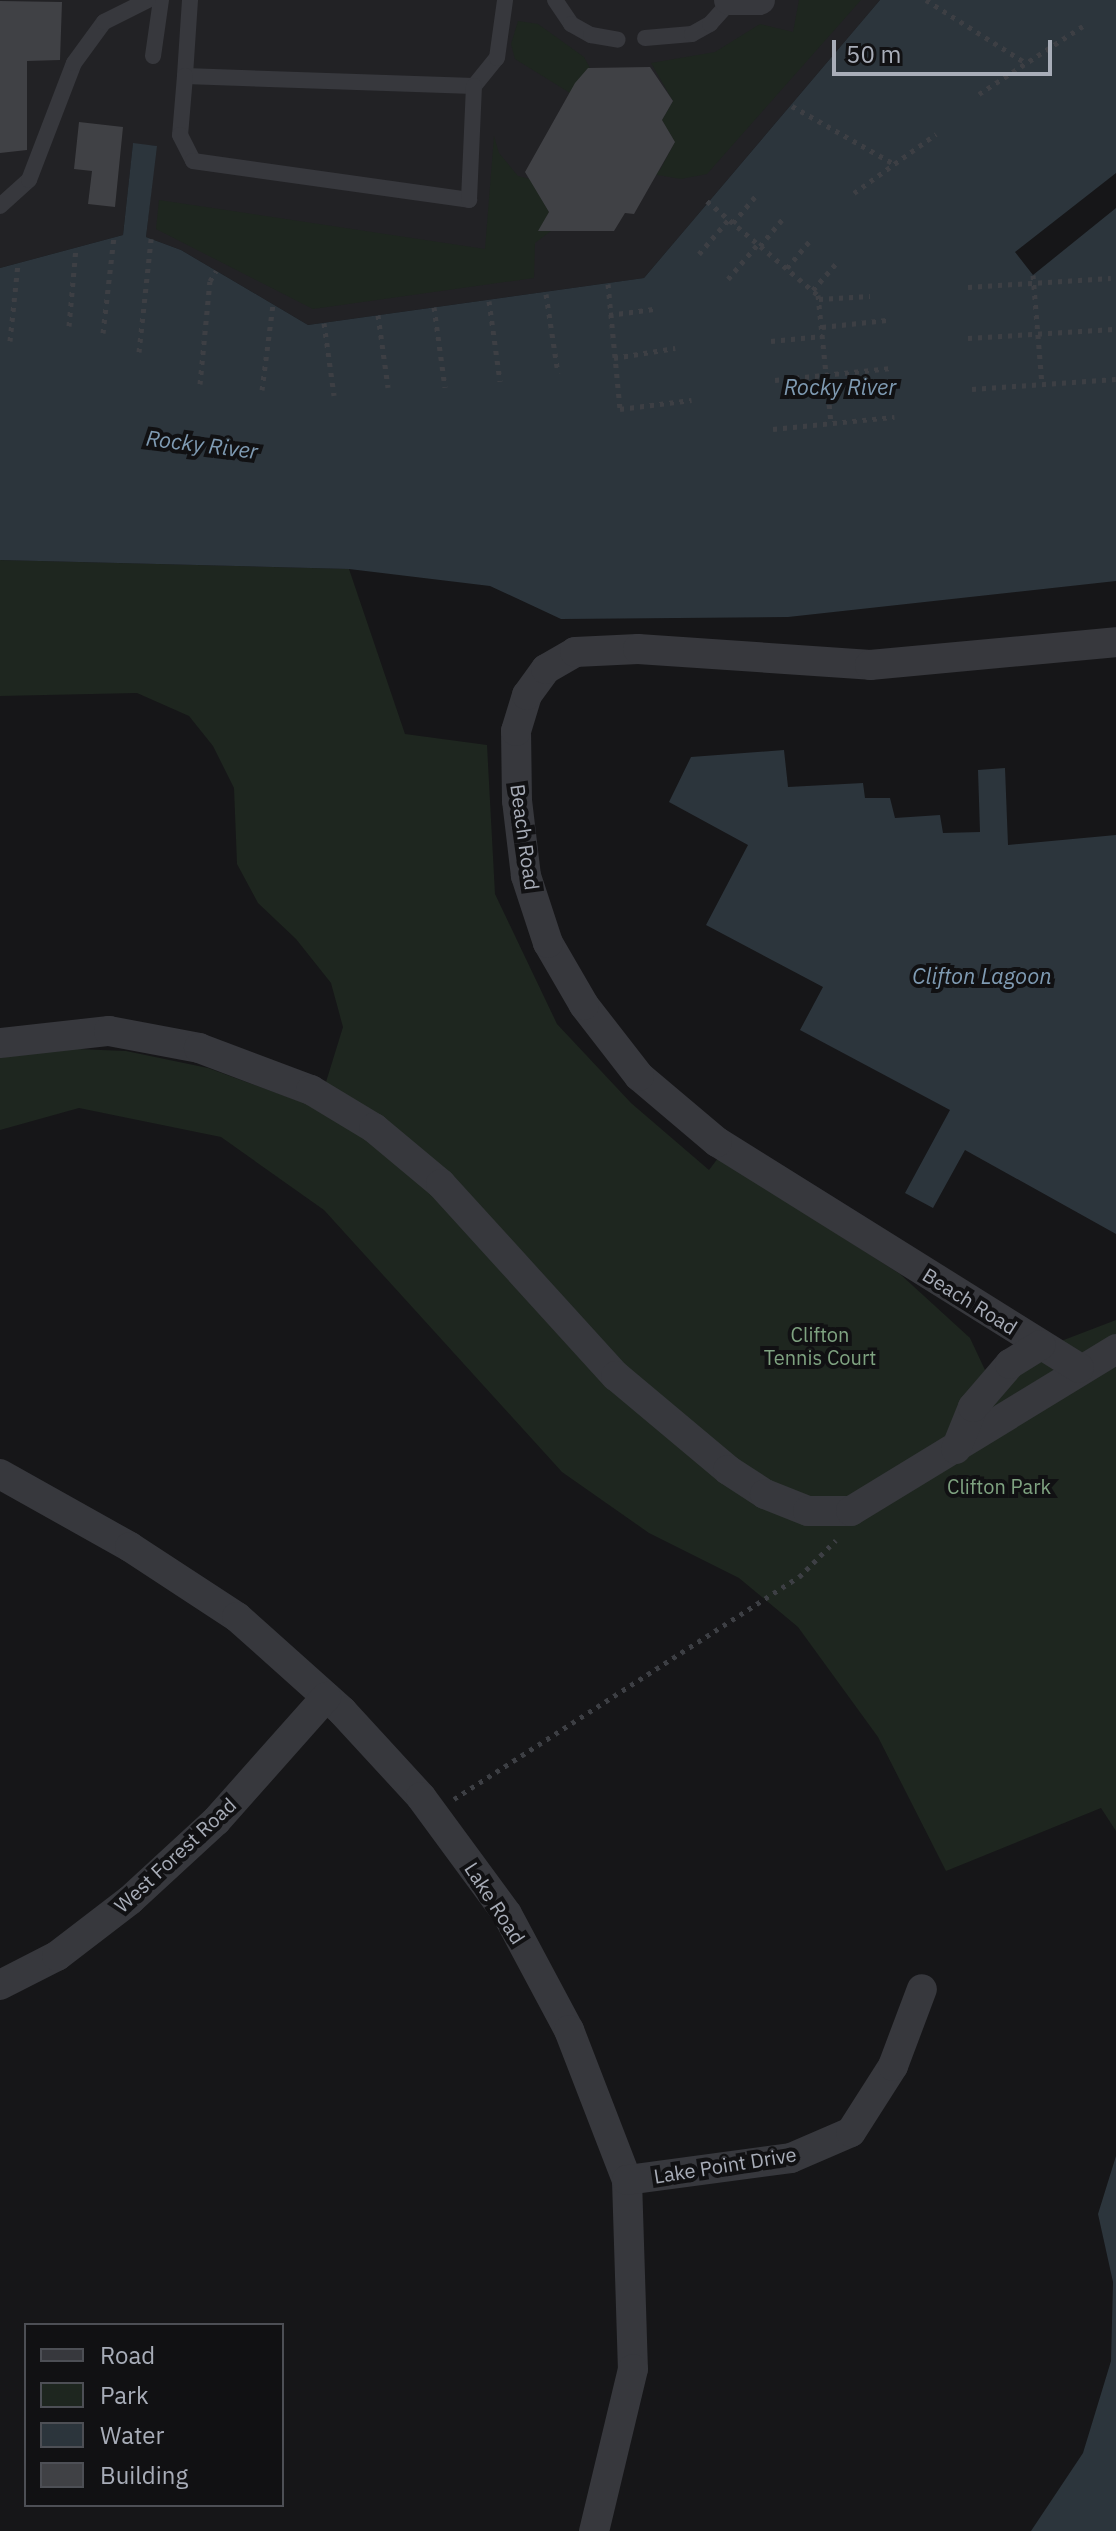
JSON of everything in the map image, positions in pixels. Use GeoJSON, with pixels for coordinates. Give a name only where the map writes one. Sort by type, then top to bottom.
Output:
{"type":"FeatureCollection","features":[{"type":"Feature","properties":{"kind":"street"},"geometry":{"type":"LineString","coordinates":[[728,0],[760,0]]}},
{"type":"Feature","properties":{"kind":"street","name":"Beach Road"},"geometry":{"type":"LineString","coordinates":[[1079,1368],[717,1142],[639,1076],[584,1005],[548,943],[526,876],[517,801],[516,731],[527,695],[540,678],[575,652],[638,649],[870,665],[1116,642]]}},
{"type":"Feature","properties":{"kind":"street"},"geometry":{"type":"LineString","coordinates":[[0,1043],[109,1031],[199,1048],[311,1090],[374,1128],[441,1184],[616,1376],[728,1470],[765,1494],[808,1511],[851,1511],[956,1449],[1079,1368],[1116,1349]]}},
{"type":"Feature","properties":{"kind":"street"},"geometry":{"type":"LineString","coordinates":[[956,1449],[973,1407],[1010,1364],[1041,1345]]}},
{"type":"Feature","properties":{"kind":"street","name":"Lake Road"},"geometry":{"type":"LineString","coordinates":[[0,1474],[130,1547],[237,1617],[326,1697],[433,1813],[507,1914],[562,2017],[627,2180],[633,2369],[594,2531]]}},
{"type":"Feature","properties":{"kind":"street","name":"West Forest Road"},"geometry":{"type":"LineString","coordinates":[[0,1985],[57,1956],[130,1900],[216,1821],[326,1697]]}},
{"type":"Feature","properties":{"kind":"street","name":"Lake Point Drive"},"geometry":{"type":"LineString","coordinates":[[627,2180],[791,2158],[851,2132],[893,2066],[922,1989]]}},
{"type":"Feature","properties":{"kind":"lane"},"geometry":{"type":"LineString","coordinates":[[0,206],[29,180],[74,63],[104,22],[148,0]]}},
{"type":"Feature","properties":{"kind":"lane"},"geometry":{"type":"LineString","coordinates":[[153,56],[161,0]]}},
{"type":"Feature","properties":{"kind":"lane"},"geometry":{"type":"LineString","coordinates":[[190,0],[180,135],[193,161],[469,200],[474,86],[497,58],[505,0]]}},
{"type":"Feature","properties":{"kind":"lane"},"geometry":{"type":"LineString","coordinates":[[555,0],[571,24],[591,35],[618,40]]}},
{"type":"Feature","properties":{"kind":"lane"},"geometry":{"type":"LineString","coordinates":[[645,38],[692,34],[710,24],[728,0]]}},
{"type":"Feature","properties":{"kind":"lane"},"geometry":{"type":"LineString","coordinates":[[185,76],[474,86]]}},
{"type":"Feature","properties":{"kind":"path"},"geometry":{"type":"LineString","coordinates":[[926,0],[1026,63]]}},
{"type":"Feature","properties":{"kind":"path"},"geometry":{"type":"LineString","coordinates":[[979,94],[1083,26]]}},
{"type":"Feature","properties":{"kind":"path"},"geometry":{"type":"LineString","coordinates":[[792,106],[894,164]]}},
{"type":"Feature","properties":{"kind":"path"},"geometry":{"type":"LineString","coordinates":[[854,193],[936,134]]}},
{"type":"Feature","properties":{"kind":"path"},"geometry":{"type":"LineString","coordinates":[[699,254],[757,194]]}},
{"type":"Feature","properties":{"kind":"path"},"geometry":{"type":"LineString","coordinates":[[707,201],[813,290],[819,299],[831,422]]}},
{"type":"Feature","properties":{"kind":"path"},"geometry":{"type":"LineString","coordinates":[[728,279],[785,216]]}},
{"type":"Feature","properties":{"kind":"path"},"geometry":{"type":"LineString","coordinates":[[103,333],[114,236]]}},
{"type":"Feature","properties":{"kind":"path"},"geometry":{"type":"LineString","coordinates":[[139,352],[151,239]]}},
{"type":"Feature","properties":{"kind":"path"},"geometry":{"type":"LineString","coordinates":[[787,268],[811,239]]}},
{"type":"Feature","properties":{"kind":"path"},"geometry":{"type":"LineString","coordinates":[[69,326],[76,248]]}},
{"type":"Feature","properties":{"kind":"path"},"geometry":{"type":"LineString","coordinates":[[813,290],[837,262]]}},
{"type":"Feature","properties":{"kind":"path"},"geometry":{"type":"LineString","coordinates":[[10,341],[18,264]]}},
{"type":"Feature","properties":{"kind":"path"},"geometry":{"type":"LineString","coordinates":[[200,384],[210,281],[216,271]]}},
{"type":"Feature","properties":{"kind":"path"},"geometry":{"type":"LineString","coordinates":[[968,287],[1033,279],[1111,278]]}},
{"type":"Feature","properties":{"kind":"path"},"geometry":{"type":"LineString","coordinates":[[1033,279],[1042,384]]}},
{"type":"Feature","properties":{"kind":"path"},"geometry":{"type":"LineString","coordinates":[[608,284],[620,409],[691,400]]}},
{"type":"Feature","properties":{"kind":"path"},"geometry":{"type":"LineString","coordinates":[[546,294],[558,373]]}},
{"type":"Feature","properties":{"kind":"path"},"geometry":{"type":"LineString","coordinates":[[819,299],[870,296]]}},
{"type":"Feature","properties":{"kind":"path"},"geometry":{"type":"LineString","coordinates":[[489,301],[500,381]]}},
{"type":"Feature","properties":{"kind":"path"},"geometry":{"type":"LineString","coordinates":[[262,390],[273,304]]}},
{"type":"Feature","properties":{"kind":"path"},"geometry":{"type":"LineString","coordinates":[[434,307],[445,387]]}},
{"type":"Feature","properties":{"kind":"path"},"geometry":{"type":"LineString","coordinates":[[609,315],[654,309]]}},
{"type":"Feature","properties":{"kind":"path"},"geometry":{"type":"LineString","coordinates":[[378,315],[388,387]]}},
{"type":"Feature","properties":{"kind":"path"},"geometry":{"type":"LineString","coordinates":[[822,327],[887,320]]}},
{"type":"Feature","properties":{"kind":"path"},"geometry":{"type":"LineString","coordinates":[[324,323],[334,395]]}},
{"type":"Feature","properties":{"kind":"path"},"geometry":{"type":"LineString","coordinates":[[968,338],[1114,329]]}},
{"type":"Feature","properties":{"kind":"path"},"geometry":{"type":"LineString","coordinates":[[771,341],[823,336]]}},
{"type":"Feature","properties":{"kind":"path"},"geometry":{"type":"LineString","coordinates":[[614,358],[675,348]]}},
{"type":"Feature","properties":{"kind":"path"},"geometry":{"type":"LineString","coordinates":[[775,380],[891,368]]}},
{"type":"Feature","properties":{"kind":"path"},"geometry":{"type":"LineString","coordinates":[[972,389],[1116,379]]}},
{"type":"Feature","properties":{"kind":"path"},"geometry":{"type":"LineString","coordinates":[[773,429],[894,417]]}},
{"type":"Feature","properties":{"kind":"path"},"geometry":{"type":"LineString","coordinates":[[433,1813],[799,1577],[839,1537],[851,1511]]}},
{"type":"Feature","properties":{"kind":"shaded area"},"geometry":{"type":"Polygon","coordinates":[[[0,0],[880,0],[644,278],[308,325],[181,250],[146,237],[156,146],[133,144],[123,235],[0,268],[0,0]]]}},
{"type":"Feature","properties":{"kind":"green space"},"geometry":{"type":"Polygon","coordinates":[[[799,0],[861,0],[707,174],[681,179],[652,174],[660,170],[675,142],[662,120],[673,101],[651,63],[715,52],[760,24],[793,32],[799,0]]]}},
{"type":"Feature","properties":{"kind":"green space"},"geometry":{"type":"Polygon","coordinates":[[[518,21],[538,24],[584,57],[590,68],[570,93],[515,59],[511,44],[518,21]]]}},
{"type":"Feature","properties":{"kind":"green space"},"geometry":{"type":"Polygon","coordinates":[[[494,136],[499,153],[518,176],[530,179],[549,212],[545,220],[551,231],[535,243],[534,278],[313,309],[156,229],[159,200],[485,249],[494,136]]]}},
{"type":"Feature","properties":{"kind":"green space"},"geometry":{"type":"Polygon","coordinates":[[[0,560],[349,569],[405,734],[487,745],[495,894],[557,1024],[631,1103],[709,1170],[718,1158],[900,1274],[970,1338],[985,1370],[1116,1320],[1116,1831],[1101,1808],[946,1871],[878,1737],[798,1627],[739,1578],[649,1533],[562,1472],[324,1210],[221,1137],[79,1108],[0,1130],[0,1058],[53,1048],[126,1051],[208,1068],[318,1108],[343,1027],[331,983],[296,939],[258,903],[237,864],[234,788],[213,746],[189,716],[137,693],[0,696],[0,560]]]}},
{"type":"Feature","properties":{"kind":"water","name":"Rocky River"},"geometry":{"type":"Polygon","coordinates":[[[880,0],[1116,0],[1116,173],[1015,252],[1033,275],[1116,208],[1116,581],[788,617],[561,619],[490,586],[349,569],[0,560],[0,268],[123,235],[133,143],[157,146],[146,237],[181,250],[308,325],[644,278],[880,0]]]}},
{"type":"Feature","properties":{"kind":"water","name":"Clifton Lagoon"},"geometry":{"type":"Polygon","coordinates":[[[784,750],[788,787],[863,783],[865,798],[890,798],[895,818],[940,815],[943,833],[980,832],[978,770],[1005,768],[1008,845],[1116,835],[1116,1234],[965,1150],[933,1208],[905,1193],[950,1110],[800,1030],[823,987],[706,925],[748,845],[669,802],[691,757],[784,750]]]}},
{"type":"Feature","properties":{"kind":"water"},"geometry":{"type":"Polygon","coordinates":[[[1116,2156],[1116,2531],[1031,2531],[1083,2453],[1111,2361],[1113,2282],[1098,2214],[1116,2156]]]}},
{"type":"Feature","properties":{"kind":"building"},"geometry":{"type":"Polygon","coordinates":[[[0,1],[62,2],[60,60],[27,61],[27,150],[0,153],[0,1]]]}},
{"type":"Feature","properties":{"kind":"building"},"geometry":{"type":"Polygon","coordinates":[[[650,67],[673,101],[662,120],[675,142],[634,214],[625,213],[614,231],[538,231],[549,212],[525,172],[575,83],[588,68],[650,67]]]}},
{"type":"Feature","properties":{"kind":"building"},"geometry":{"type":"Polygon","coordinates":[[[79,122],[123,127],[115,207],[88,204],[92,171],[74,169],[79,122]]]}},
{"type":"Feature","properties":{"kind":"park label","name":"Clifton Tennis Court"},"geometry":{"type":"Point","coordinates":[820,1346]}},
{"type":"Feature","properties":{"kind":"park label","name":"Clifton Park"},"geometry":{"type":"Point","coordinates":[999,1486]}}]}
